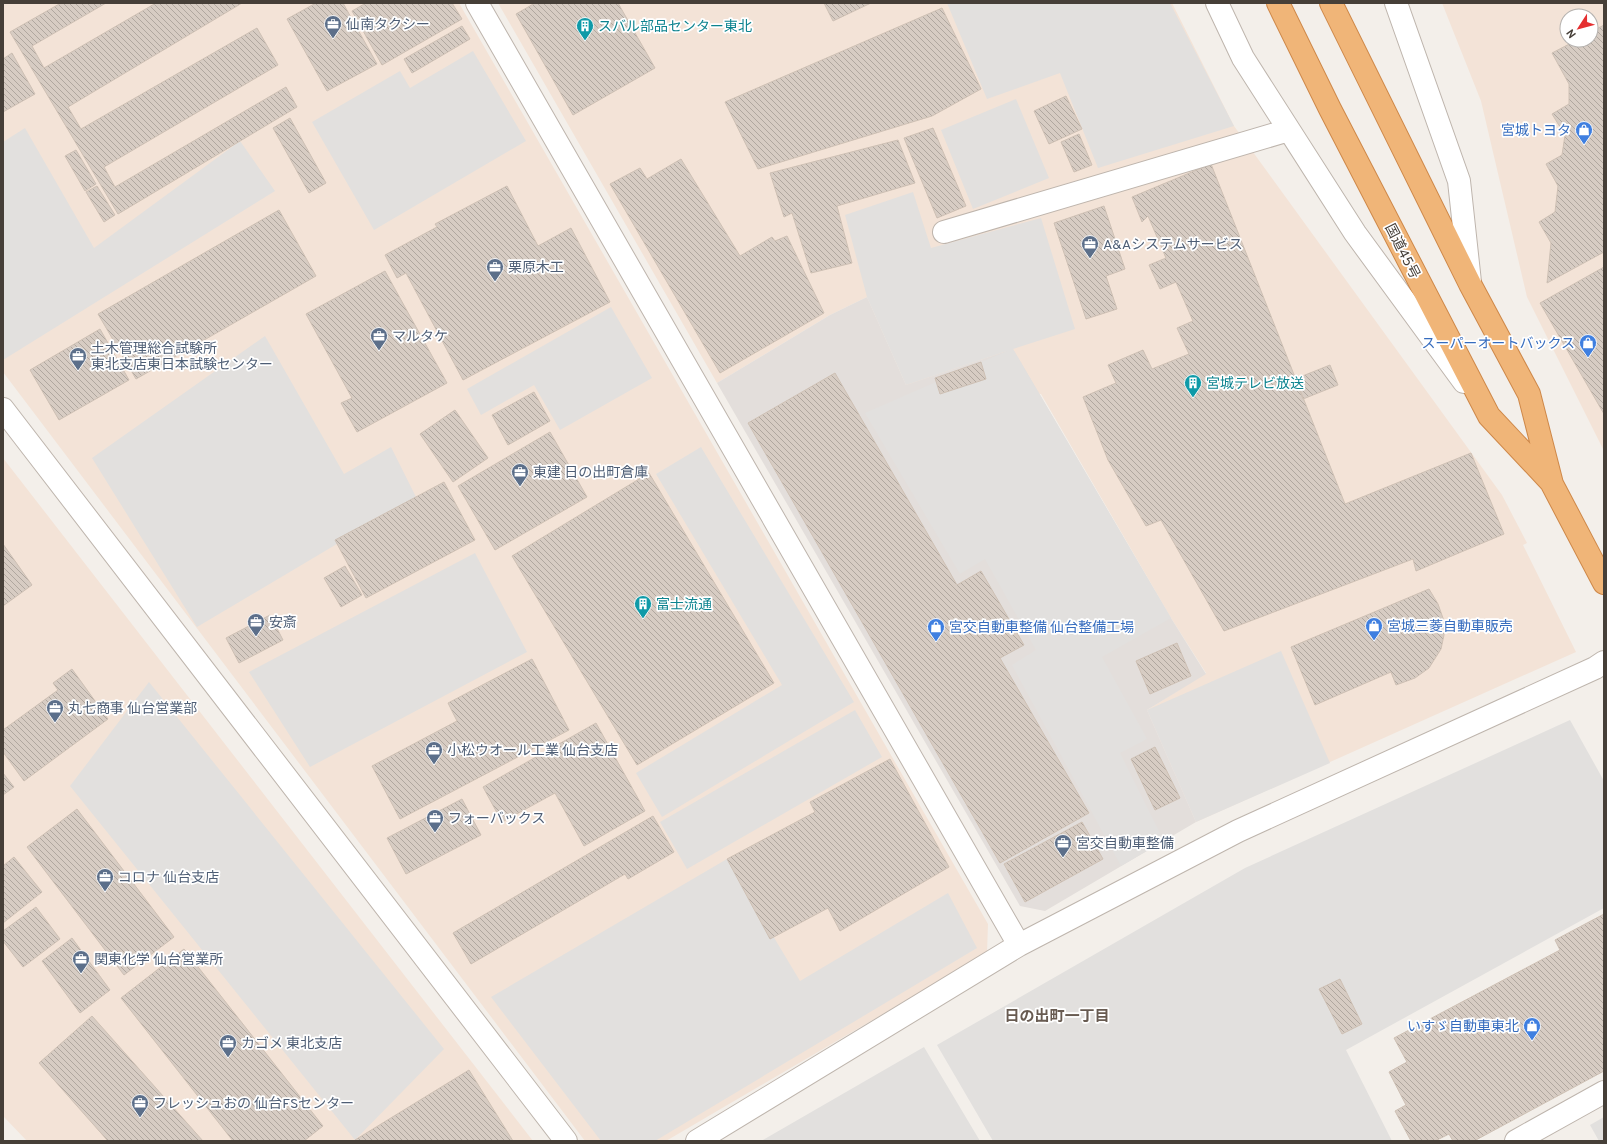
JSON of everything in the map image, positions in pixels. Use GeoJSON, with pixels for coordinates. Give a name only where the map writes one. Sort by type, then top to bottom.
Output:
{"type":"FeatureCollection","features":[{"type":"Feature","properties":{"kind":"highway","name":"国道45号"},"geometry":{"type":"LineString","coordinates":[[1278,3],[1330,109],[1489,416],[1552,484]]}},
{"type":"Feature","properties":{"kind":"highway","name":"国道45号"},"geometry":{"type":"LineString","coordinates":[[1331,3],[1470,284],[1529,394],[1552,484],[1604,583]]}},
{"type":"Feature","properties":{"kind":"street"},"geometry":{"type":"LineString","coordinates":[[477,3],[1019,946]]}},
{"type":"Feature","properties":{"kind":"street"},"geometry":{"type":"LineString","coordinates":[[1218,3],[1243,58],[1355,233],[1489,416]]}},
{"type":"Feature","properties":{"kind":"street"},"geometry":{"type":"LineString","coordinates":[[1396,3],[1460,180],[1470,284]]}},
{"type":"Feature","properties":{"kind":"street"},"geometry":{"type":"LineString","coordinates":[[944,232],[1289,130]]}},
{"type":"Feature","properties":{"kind":"street"},"geometry":{"type":"LineString","coordinates":[[3,408],[566,1141]]}},
{"type":"Feature","properties":{"kind":"street"},"geometry":{"type":"LineString","coordinates":[[697,1141],[1019,946],[1238,831],[1595,668],[1604,662]]}},
{"type":"Feature","properties":{"kind":"street"},"geometry":{"type":"LineString","coordinates":[[1516,1141],[1604,1092]]}},
{"type":"Feature","properties":{"kind":"shaded area"},"geometry":{"type":"Polygon","coordinates":[[[3,3],[459,3],[988,924],[987,953],[666,1141],[585,1141],[3,372],[3,3]]]}},
{"type":"Feature","properties":{"kind":"shaded area"},"geometry":{"type":"Polygon","coordinates":[[[498,3],[1172,3],[1234,126],[1502,495],[1527,543],[1523,545],[1576,652],[1196,822],[1147,710],[1206,673],[1171,618],[1041,394],[906,385],[867,297],[830,315],[717,383],[498,3]]]}},
{"type":"Feature","properties":{"kind":"shaded area"},"geometry":{"type":"Polygon","coordinates":[[[947,3],[1170,3],[1234,126],[1098,168],[1060,73],[987,99],[947,3]]]}},
{"type":"Feature","properties":{"kind":"shaded area"},"geometry":{"type":"Polygon","coordinates":[[[1442,3],[1604,3],[1604,451],[1527,297],[1481,101],[1442,3]]]}},
{"type":"Feature","properties":{"kind":"shaded area"},"geometry":{"type":"Polygon","coordinates":[[[473,51],[526,141],[374,230],[312,122],[400,71],[410,88],[473,51]]]}},
{"type":"Feature","properties":{"kind":"shaded area"},"geometry":{"type":"Polygon","coordinates":[[[1016,99],[1049,178],[973,209],[941,130],[1016,99]]]}},
{"type":"Feature","properties":{"kind":"shaded area"},"geometry":{"type":"Polygon","coordinates":[[[25,128],[94,248],[240,141],[275,191],[3,360],[3,142],[25,128]]]}},
{"type":"Feature","properties":{"kind":"shaded area"},"geometry":{"type":"Polygon","coordinates":[[[913,192],[931,248],[1041,218],[1075,329],[1013,349],[1171,618],[1102,657],[1147,739],[1120,753],[1164,841],[1121,866],[1012,665],[1036,650],[985,559],[960,574],[865,413],[1007,351],[906,385],[867,297],[845,215],[913,192]]]}},
{"type":"Feature","properties":{"kind":"shaded area"},"geometry":{"type":"Polygon","coordinates":[[[867,297],[906,385],[1013,349],[1171,618],[1206,674],[1147,710],[1196,822],[1045,911],[1020,906],[717,383],[830,315],[867,297]]]}},
{"type":"Feature","properties":{"kind":"shaded area"},"geometry":{"type":"Polygon","coordinates":[[[611,307],[652,378],[560,430],[534,385],[481,415],[467,389],[611,307]]]}},
{"type":"Feature","properties":{"kind":"shaded area"},"geometry":{"type":"Polygon","coordinates":[[[265,336],[344,474],[391,447],[416,497],[197,627],[92,458],[265,336]]]}},
{"type":"Feature","properties":{"kind":"shaded area"},"geometry":{"type":"Polygon","coordinates":[[[701,447],[854,702],[662,817],[636,773],[782,685],[656,474],[701,447]]]}},
{"type":"Feature","properties":{"kind":"shaded area"},"geometry":{"type":"Polygon","coordinates":[[[3,458],[533,1141],[27,1141],[3,1116],[3,458]]]}},
{"type":"Feature","properties":{"kind":"shaded area"},"geometry":{"type":"Polygon","coordinates":[[[475,553],[527,652],[310,767],[249,672],[475,553]]]}},
{"type":"Feature","properties":{"kind":"shaded area"},"geometry":{"type":"Polygon","coordinates":[[[1281,651],[1330,763],[1196,822],[1147,710],[1281,651]]]}},
{"type":"Feature","properties":{"kind":"shaded area"},"geometry":{"type":"Polygon","coordinates":[[[149,682],[444,1049],[355,1140],[70,786],[149,682]]]}},
{"type":"Feature","properties":{"kind":"shaded area"},"geometry":{"type":"Polygon","coordinates":[[[855,710],[882,757],[687,869],[660,822],[855,710]]]}},
{"type":"Feature","properties":{"kind":"shaded area"},"geometry":{"type":"Polygon","coordinates":[[[1570,720],[1604,781],[1604,908],[1346,1050],[1392,1141],[993,1141],[937,1045],[1245,868],[1570,720]]]}},
{"type":"Feature","properties":{"kind":"shaded area"},"geometry":{"type":"Polygon","coordinates":[[[727,859],[800,981],[948,893],[977,948],[655,1141],[601,1141],[491,997],[727,859]]]}},
{"type":"Feature","properties":{"kind":"shaded area"},"geometry":{"type":"Polygon","coordinates":[[[924,1047],[980,1141],[761,1141],[924,1047]]]}},
{"type":"Feature","properties":{"kind":"shaded area"},"geometry":{"type":"Polygon","coordinates":[[[1604,1117],[1604,1141],[1599,1141],[1590,1125],[1604,1117]]]}},
{"type":"Feature","properties":{"kind":"building"},"geometry":{"type":"Polygon","coordinates":[[[61,3],[106,3],[32,46],[44,68],[156,3],[242,3],[68,107],[81,129],[257,28],[278,65],[104,167],[115,187],[286,87],[297,107],[118,214],[10,32],[61,3]]]}},
{"type":"Feature","properties":{"kind":"building"},"geometry":{"type":"Polygon","coordinates":[[[316,3],[343,3],[377,64],[327,91],[287,19],[316,3]]]}},
{"type":"Feature","properties":{"kind":"building"},"geometry":{"type":"Polygon","coordinates":[[[366,3],[452,3],[462,19],[382,65],[352,11],[366,3]]]}},
{"type":"Feature","properties":{"kind":"building","name":"スバル部品センター東北"},"geometry":{"type":"Polygon","coordinates":[[[535,3],[618,3],[655,68],[573,115],[516,14],[535,3]]]}},
{"type":"Feature","properties":{"kind":"building"},"geometry":{"type":"Polygon","coordinates":[[[824,3],[871,3],[833,21],[824,3]]]}},
{"type":"Feature","properties":{"kind":"building"},"geometry":{"type":"Polygon","coordinates":[[[942,8],[981,89],[932,116],[758,169],[725,102],[942,8]]]}},
{"type":"Feature","properties":{"kind":"building","name":"宮城トヨタ"},"geometry":{"type":"Polygon","coordinates":[[[1604,25],[1604,252],[1547,283],[1551,243],[1539,222],[1555,212],[1558,186],[1546,164],[1562,155],[1565,135],[1552,114],[1569,104],[1569,84],[1552,53],[1562,48],[1599,48],[1599,28],[1604,25]]]}},
{"type":"Feature","properties":{"kind":"building"},"geometry":{"type":"Polygon","coordinates":[[[462,26],[470,39],[412,73],[404,59],[462,26]]]}},
{"type":"Feature","properties":{"kind":"building"},"geometry":{"type":"Polygon","coordinates":[[[12,53],[35,94],[3,112],[3,59],[12,53]]]}},
{"type":"Feature","properties":{"kind":"building"},"geometry":{"type":"Polygon","coordinates":[[[1066,96],[1082,129],[1049,144],[1034,111],[1066,96]]]}},
{"type":"Feature","properties":{"kind":"building"},"geometry":{"type":"Polygon","coordinates":[[[290,118],[326,183],[309,193],[273,128],[290,118]]]}},
{"type":"Feature","properties":{"kind":"building"},"geometry":{"type":"Polygon","coordinates":[[[933,128],[966,206],[937,218],[904,138],[933,128]]]}},
{"type":"Feature","properties":{"kind":"building"},"geometry":{"type":"Polygon","coordinates":[[[1079,134],[1092,165],[1074,172],[1061,142],[1079,134]]]}},
{"type":"Feature","properties":{"kind":"building"},"geometry":{"type":"Polygon","coordinates":[[[898,140],[915,183],[837,206],[852,263],[811,273],[792,213],[784,217],[770,173],[898,140]]]}},
{"type":"Feature","properties":{"kind":"building"},"geometry":{"type":"Polygon","coordinates":[[[76,150],[96,184],[85,191],[65,156],[76,150]]]}},
{"type":"Feature","properties":{"kind":"building"},"geometry":{"type":"Polygon","coordinates":[[[681,159],[740,256],[772,237],[775,241],[787,236],[824,313],[720,373],[610,184],[640,168],[647,179],[681,159]]]}},
{"type":"Feature","properties":{"kind":"building","name":"宮城テレビ放送"},"geometry":{"type":"Polygon","coordinates":[[[1211,164],[1345,504],[1471,453],[1504,534],[1416,571],[1413,559],[1224,631],[1161,520],[1146,526],[1108,460],[1083,397],[1116,383],[1108,365],[1143,350],[1152,369],[1189,354],[1177,328],[1193,321],[1176,282],[1160,289],[1149,265],[1166,258],[1148,216],[1142,222],[1132,197],[1211,164]]]}},
{"type":"Feature","properties":{"kind":"building"},"geometry":{"type":"Polygon","coordinates":[[[97,186],[115,215],[104,222],[86,192],[97,186]]]}},
{"type":"Feature","properties":{"kind":"building"},"geometry":{"type":"Polygon","coordinates":[[[507,186],[538,246],[571,228],[610,302],[463,380],[406,273],[397,278],[385,255],[437,227],[435,224],[507,186]]]}},
{"type":"Feature","properties":{"kind":"building"},"geometry":{"type":"Polygon","coordinates":[[[1104,206],[1125,269],[1106,276],[1117,309],[1086,319],[1054,223],[1104,206]]]}},
{"type":"Feature","properties":{"kind":"building"},"geometry":{"type":"Polygon","coordinates":[[[279,210],[316,276],[136,379],[98,314],[279,210]]]}},
{"type":"Feature","properties":{"kind":"building","name":"スーパーオートバックス"},"geometry":{"type":"Polygon","coordinates":[[[1604,267],[1604,414],[1540,303],[1604,267]]]}},
{"type":"Feature","properties":{"kind":"building"},"geometry":{"type":"Polygon","coordinates":[[[385,271],[447,383],[357,432],[341,403],[352,398],[306,314],[385,271]]]}},
{"type":"Feature","properties":{"kind":"building"},"geometry":{"type":"Polygon","coordinates":[[[100,329],[129,380],[59,420],[30,370],[100,329]]]}},
{"type":"Feature","properties":{"kind":"building"},"geometry":{"type":"Polygon","coordinates":[[[981,362],[986,379],[940,394],[935,378],[981,362]]]}},
{"type":"Feature","properties":{"kind":"building"},"geometry":{"type":"Polygon","coordinates":[[[1330,365],[1338,385],[1303,399],[1295,379],[1330,365]]]}},
{"type":"Feature","properties":{"kind":"building"},"geometry":{"type":"Polygon","coordinates":[[[835,373],[957,585],[981,571],[1024,645],[1000,658],[1089,813],[1000,863],[748,423],[835,373]]]}},
{"type":"Feature","properties":{"kind":"building"},"geometry":{"type":"Polygon","coordinates":[[[534,392],[550,421],[508,445],[492,415],[534,392]]]}},
{"type":"Feature","properties":{"kind":"building"},"geometry":{"type":"Polygon","coordinates":[[[455,410],[488,458],[453,482],[420,434],[455,410]]]}},
{"type":"Feature","properties":{"kind":"building"},"geometry":{"type":"Polygon","coordinates":[[[550,432],[587,497],[495,550],[458,486],[550,432]]]}},
{"type":"Feature","properties":{"kind":"building","name":"富士流通"},"geometry":{"type":"Polygon","coordinates":[[[649,473],[774,683],[637,765],[512,556],[649,473]]]}},
{"type":"Feature","properties":{"kind":"building"},"geometry":{"type":"Polygon","coordinates":[[[444,482],[475,540],[366,598],[335,540],[444,482]]]}},
{"type":"Feature","properties":{"kind":"building"},"geometry":{"type":"Polygon","coordinates":[[[3,544],[32,585],[3,606],[3,544]]]}},
{"type":"Feature","properties":{"kind":"building"},"geometry":{"type":"Polygon","coordinates":[[[345,566],[362,595],[341,607],[324,578],[345,566]]]}},
{"type":"Feature","properties":{"kind":"building","name":"宮城三菱自動車販売"},"geometry":{"type":"Polygon","coordinates":[[[1429,589],[1438,604],[1444,621],[1444,635],[1441,649],[1429,668],[1415,678],[1396,685],[1391,672],[1315,705],[1291,647],[1429,589]]]}},
{"type":"Feature","properties":{"kind":"building"},"geometry":{"type":"Polygon","coordinates":[[[270,615],[283,640],[239,663],[226,638],[270,615]]]}},
{"type":"Feature","properties":{"kind":"building"},"geometry":{"type":"Polygon","coordinates":[[[1177,643],[1191,676],[1150,694],[1136,661],[1177,643]]]}},
{"type":"Feature","properties":{"kind":"building"},"geometry":{"type":"Polygon","coordinates":[[[532,659],[569,730],[400,819],[372,766],[457,721],[448,703],[532,659]]]}},
{"type":"Feature","properties":{"kind":"building"},"geometry":{"type":"Polygon","coordinates":[[[72,669],[108,719],[24,781],[3,752],[3,730],[58,690],[53,683],[72,669]]]}},
{"type":"Feature","properties":{"kind":"building"},"geometry":{"type":"Polygon","coordinates":[[[596,723],[645,811],[584,846],[555,793],[502,822],[483,787],[596,723]]]}},
{"type":"Feature","properties":{"kind":"building"},"geometry":{"type":"Polygon","coordinates":[[[1155,747],[1180,798],[1155,810],[1131,759],[1155,747]]]}},
{"type":"Feature","properties":{"kind":"building"},"geometry":{"type":"Polygon","coordinates":[[[890,759],[949,867],[840,931],[828,908],[770,939],[727,859],[815,812],[810,802],[890,759]]]}},
{"type":"Feature","properties":{"kind":"building"},"geometry":{"type":"Polygon","coordinates":[[[3,773],[14,787],[3,795],[3,773]]]}},
{"type":"Feature","properties":{"kind":"building"},"geometry":{"type":"Polygon","coordinates":[[[462,799],[481,835],[406,874],[387,838],[462,799]]]}},
{"type":"Feature","properties":{"kind":"building"},"geometry":{"type":"Polygon","coordinates":[[[77,809],[174,937],[124,975],[27,847],[77,809]]]}},
{"type":"Feature","properties":{"kind":"building"},"geometry":{"type":"Polygon","coordinates":[[[653,816],[674,852],[628,879],[625,874],[471,964],[453,933],[653,816]]]}},
{"type":"Feature","properties":{"kind":"building"},"geometry":{"type":"Polygon","coordinates":[[[1082,822],[1103,859],[1025,902],[1004,864],[1082,822]]]}},
{"type":"Feature","properties":{"kind":"building"},"geometry":{"type":"Polygon","coordinates":[[[14,857],[42,892],[3,923],[3,866],[14,857]]]}},
{"type":"Feature","properties":{"kind":"building"},"geometry":{"type":"Polygon","coordinates":[[[36,907],[60,939],[23,967],[3,941],[3,931],[36,907]]]}},
{"type":"Feature","properties":{"kind":"building"},"geometry":{"type":"Polygon","coordinates":[[[1604,914],[1604,1071],[1474,1141],[1453,1141],[1449,1134],[1435,1141],[1411,1141],[1395,1111],[1406,1105],[1389,1072],[1407,1062],[1394,1038],[1560,950],[1555,940],[1604,914]]]}},
{"type":"Feature","properties":{"kind":"building"},"geometry":{"type":"Polygon","coordinates":[[[72,938],[110,990],[80,1013],[42,961],[72,938]]]}},
{"type":"Feature","properties":{"kind":"building"},"geometry":{"type":"Polygon","coordinates":[[[184,949],[323,1126],[304,1141],[233,1141],[121,998],[184,949]]]}},
{"type":"Feature","properties":{"kind":"building"},"geometry":{"type":"Polygon","coordinates":[[[1340,979],[1362,1024],[1342,1034],[1319,989],[1340,979]]]}},
{"type":"Feature","properties":{"kind":"building"},"geometry":{"type":"Polygon","coordinates":[[[92,1016],[203,1141],[108,1141],[39,1063],[92,1016]]]}},
{"type":"Feature","properties":{"kind":"building"},"geometry":{"type":"Polygon","coordinates":[[[469,1070],[513,1141],[355,1140],[469,1070]]]}},
{"type":"Feature","properties":{"kind":"place","name":"仙南タクシー"},"geometry":{"type":"Point","coordinates":[333,39]}},
{"type":"Feature","properties":{"kind":"place","name":"スバル部品センター東北"},"geometry":{"type":"Point","coordinates":[585,41]}},
{"type":"Feature","properties":{"kind":"place","name":"宮城トヨタ"},"geometry":{"type":"Point","coordinates":[1584,145]}},
{"type":"Feature","properties":{"kind":"place","name":"A&Aシステムサービス"},"geometry":{"type":"Point","coordinates":[1090,259]}},
{"type":"Feature","properties":{"kind":"place","name":"栗原木工"},"geometry":{"type":"Point","coordinates":[495,282]}},
{"type":"Feature","properties":{"kind":"place","name":"マルタケ"},"geometry":{"type":"Point","coordinates":[379,351]}},
{"type":"Feature","properties":{"kind":"place","name":"スーパーオートバックス"},"geometry":{"type":"Point","coordinates":[1588,358]}},
{"type":"Feature","properties":{"kind":"place","name":"土木管理総合試験所 東北支店東日本試験センター"},"geometry":{"type":"Point","coordinates":[78,371]}},
{"type":"Feature","properties":{"kind":"place","name":"宮城テレビ放送"},"geometry":{"type":"Point","coordinates":[1193,398]}},
{"type":"Feature","properties":{"kind":"place","name":"東建 日の出町倉庫"},"geometry":{"type":"Point","coordinates":[520,487]}},
{"type":"Feature","properties":{"kind":"place","name":"富士流通"},"geometry":{"type":"Point","coordinates":[643,619]}},
{"type":"Feature","properties":{"kind":"place","name":"安斎"},"geometry":{"type":"Point","coordinates":[256,637]}},
{"type":"Feature","properties":{"kind":"place","name":"宮城三菱自動車販売"},"geometry":{"type":"Point","coordinates":[1374,641]}},
{"type":"Feature","properties":{"kind":"place","name":"宮交自動車整備 仙台整備工場"},"geometry":{"type":"Point","coordinates":[936,642]}},
{"type":"Feature","properties":{"kind":"place","name":"丸七商事 仙台営業部"},"geometry":{"type":"Point","coordinates":[55,723]}},
{"type":"Feature","properties":{"kind":"place","name":"小松ウオール工業 仙台支店"},"geometry":{"type":"Point","coordinates":[434,765]}},
{"type":"Feature","properties":{"kind":"place","name":"フォーバックス"},"geometry":{"type":"Point","coordinates":[435,833]}},
{"type":"Feature","properties":{"kind":"place","name":"宮交自動車整備"},"geometry":{"type":"Point","coordinates":[1063,858]}},
{"type":"Feature","properties":{"kind":"place","name":"コロナ 仙台支店"},"geometry":{"type":"Point","coordinates":[105,892]}},
{"type":"Feature","properties":{"kind":"place","name":"関東化学 仙台営業所"},"geometry":{"type":"Point","coordinates":[81,974]}},
{"type":"Feature","properties":{"kind":"place","name":"いすゞ自動車東北"},"geometry":{"type":"Point","coordinates":[1532,1041]}},
{"type":"Feature","properties":{"kind":"place","name":"カゴメ 東北支店"},"geometry":{"type":"Point","coordinates":[228,1058]}},
{"type":"Feature","properties":{"kind":"place","name":"フレッシュおの 仙台FSセンター"},"geometry":{"type":"Point","coordinates":[140,1118]}},
{"type":"Feature","properties":{"kind":"district","name":"日の出町一丁目"},"geometry":{"type":"Point","coordinates":[1057,1016]}}]}
